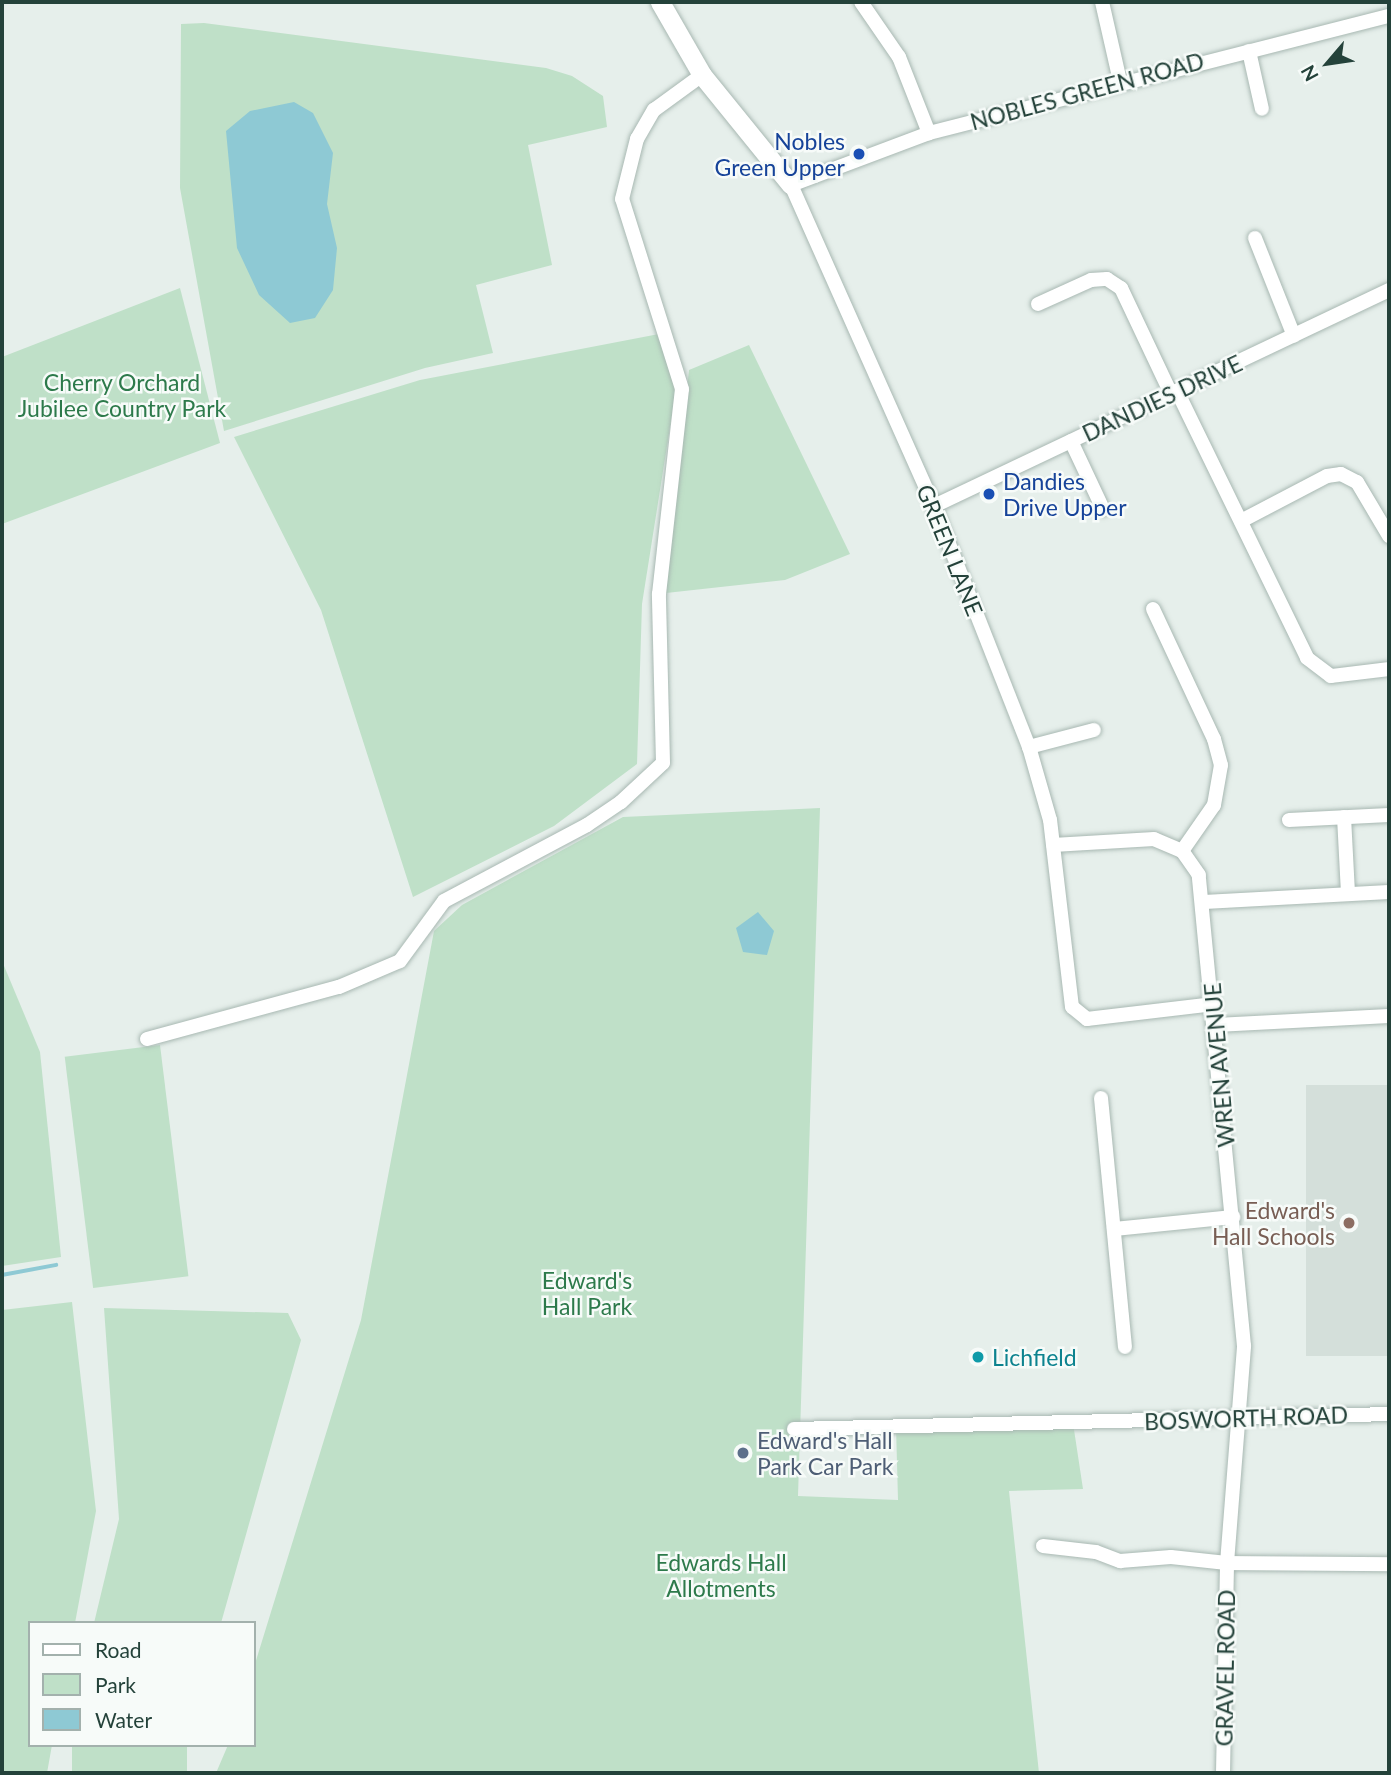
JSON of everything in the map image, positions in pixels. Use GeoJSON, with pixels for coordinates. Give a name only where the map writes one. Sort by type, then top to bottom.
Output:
{"type":"FeatureCollection","features":[{"type":"Feature","properties":{"kind":"street","name":"GREEN LANE"},"geometry":{"type":"LineString","coordinates":[[660,2],[702,75],[791,185],[934,506],[1029,747],[1045,799],[1075,1012],[1094,1019],[1214,1004]]}},
{"type":"Feature","properties":{"kind":"street"},"geometry":{"type":"LineString","coordinates":[[861,2],[899,58],[929,133]]}},
{"type":"Feature","properties":{"kind":"street"},"geometry":{"type":"LineString","coordinates":[[1102,2],[1120,81]]}},
{"type":"Feature","properties":{"kind":"street","name":"NOBLES GREEN ROAD"},"geometry":{"type":"LineString","coordinates":[[791,185],[929,133],[1120,81],[1389,16]]}},
{"type":"Feature","properties":{"kind":"street"},"geometry":{"type":"LineString","coordinates":[[1249,51],[1262,109]]}},
{"type":"Feature","properties":{"kind":"street"},"geometry":{"type":"LineString","coordinates":[[147,1039],[339,987],[400,961],[444,901],[587,825],[621,802],[663,763],[659,594],[682,389],[622,199],[637,139],[654,110],[702,75]]}},
{"type":"Feature","properties":{"kind":"street"},"geometry":{"type":"LineString","coordinates":[[1255,238],[1294,336]]}},
{"type":"Feature","properties":{"kind":"street"},"geometry":{"type":"LineString","coordinates":[[1038,304],[1091,279],[1107,279],[1121,288],[1314,668],[1342,677],[1389,669]]}},
{"type":"Feature","properties":{"kind":"street","name":"DANDIES DRIVE"},"geometry":{"type":"LineString","coordinates":[[934,506],[1389,290]]}},
{"type":"Feature","properties":{"kind":"street"},"geometry":{"type":"LineString","coordinates":[[1071,441],[1102,509]]}},
{"type":"Feature","properties":{"kind":"street"},"geometry":{"type":"LineString","coordinates":[[1241,521],[1328,476],[1341,474],[1357,482],[1389,536]]}},
{"type":"Feature","properties":{"kind":"street"},"geometry":{"type":"LineString","coordinates":[[1053,845],[1142,838],[1182,851],[1214,805],[1221,765],[1214,739],[1153,609]]}},
{"type":"Feature","properties":{"kind":"street"},"geometry":{"type":"LineString","coordinates":[[1029,747],[1094,730]]}},
{"type":"Feature","properties":{"kind":"street"},"geometry":{"type":"LineString","coordinates":[[1289,820],[1389,815]]}},
{"type":"Feature","properties":{"kind":"street"},"geometry":{"type":"LineString","coordinates":[[1344,817],[1348,894]]}},
{"type":"Feature","properties":{"kind":"street","name":"WREN AVENUE"},"geometry":{"type":"LineString","coordinates":[[1182,851],[1199,875],[1204,902],[1244,1346],[1238,1417]]}},
{"type":"Feature","properties":{"kind":"street"},"geometry":{"type":"LineString","coordinates":[[1204,902],[1389,892]]}},
{"type":"Feature","properties":{"kind":"street"},"geometry":{"type":"LineString","coordinates":[[1216,1025],[1389,1016]]}},
{"type":"Feature","properties":{"kind":"street"},"geometry":{"type":"LineString","coordinates":[[1101,1098],[1125,1347]]}},
{"type":"Feature","properties":{"kind":"street"},"geometry":{"type":"LineString","coordinates":[[1114,1229],[1234,1217]]}},
{"type":"Feature","properties":{"kind":"street","name":"BOSWORTH ROAD"},"geometry":{"type":"LineString","coordinates":[[794,1429],[1389,1414]]}},
{"type":"Feature","properties":{"kind":"street","name":"GRAVEL ROAD"},"geometry":{"type":"LineString","coordinates":[[1223,1773],[1227,1563],[1238,1417]]}},
{"type":"Feature","properties":{"kind":"street"},"geometry":{"type":"LineString","coordinates":[[1043,1546],[1074,1548],[1125,1561],[1171,1557],[1227,1563],[1389,1564]]}},
{"type":"Feature","properties":{"kind":"shaded area","name":"Edward's Hall Schools"},"geometry":{"type":"Polygon","coordinates":[[[1306,1085],[1389,1085],[1389,1356],[1306,1356],[1306,1085]]]}},
{"type":"Feature","properties":{"kind":"green space"},"geometry":{"type":"Polygon","coordinates":[[[204,23],[546,68],[572,76],[603,96],[607,127],[528,145],[552,265],[476,285],[493,353],[425,368],[224,431],[180,188],[181,24],[204,23]]]}},
{"type":"Feature","properties":{"kind":"green space","name":"Cherry Orchard Jubilee Country Park"},"geometry":{"type":"Polygon","coordinates":[[[180,288],[220,443],[2,524],[2,357],[180,288]]]}},
{"type":"Feature","properties":{"kind":"green space"},"geometry":{"type":"Polygon","coordinates":[[[659,334],[676,389],[642,604],[637,764],[554,826],[413,897],[321,610],[234,437],[420,380],[659,334]]]}},
{"type":"Feature","properties":{"kind":"green space"},"geometry":{"type":"Polygon","coordinates":[[[749,345],[850,554],[785,580],[666,593],[689,370],[749,345]]]}},
{"type":"Feature","properties":{"kind":"green space","name":"Edward's Hall Park"},"geometry":{"type":"Polygon","coordinates":[[[820,808],[798,1496],[898,1500],[896,1427],[1073,1423],[1083,1489],[1009,1491],[1039,1773],[216,1773],[227,1747],[256,1747],[256,1661],[361,1320],[434,931],[462,905],[623,817],[820,808]]]}},
{"type":"Feature","properties":{"kind":"green space"},"geometry":{"type":"Polygon","coordinates":[[[2,961],[40,1052],[61,1257],[2,1266],[2,961]]]}},
{"type":"Feature","properties":{"kind":"green space"},"geometry":{"type":"Polygon","coordinates":[[[160,1045],[188,1276],[93,1288],[65,1057],[160,1045]]]}},
{"type":"Feature","properties":{"kind":"green space"},"geometry":{"type":"Polygon","coordinates":[[[72,1302],[96,1511],[75,1621],[28,1621],[28,1747],[52,1747],[47,1773],[2,1773],[2,1310],[72,1302]]]}},
{"type":"Feature","properties":{"kind":"green space"},"geometry":{"type":"Polygon","coordinates":[[[104,1308],[288,1313],[301,1340],[222,1621],[94,1621],[119,1519],[104,1308]]]}},
{"type":"Feature","properties":{"kind":"green space"},"geometry":{"type":"Polygon","coordinates":[[[72,1747],[187,1747],[187,1773],[72,1773],[72,1747]]]}},
{"type":"Feature","properties":{"kind":"water"},"geometry":{"type":"Polygon","coordinates":[[[294,102],[313,113],[333,153],[327,204],[337,248],[333,290],[315,318],[290,323],[259,295],[237,248],[226,131],[250,111],[294,102]]]}},
{"type":"Feature","properties":{"kind":"water"},"geometry":{"type":"Polygon","coordinates":[[[758,912],[774,931],[767,955],[743,952],[736,928],[758,912]]]}},
{"type":"Feature","properties":{"kind":"waterway"},"geometry":{"type":"LineString","coordinates":[[2,1275],[56,1265]]}},
{"type":"Feature","properties":{"kind":"place","name":"Nobles Green Upper"},"geometry":{"type":"Point","coordinates":[859,154]}},
{"type":"Feature","properties":{"kind":"place","name":"Dandies Drive Upper"},"geometry":{"type":"Point","coordinates":[989,494]}},
{"type":"Feature","properties":{"kind":"place","name":"Edward's Hall Schools"},"geometry":{"type":"Point","coordinates":[1349,1223]}},
{"type":"Feature","properties":{"kind":"place","name":"Lichfield"},"geometry":{"type":"Point","coordinates":[978,1357]}},
{"type":"Feature","properties":{"kind":"place","name":"Edward's Hall Park Car Park"},"geometry":{"type":"Point","coordinates":[743,1453]}},
{"type":"Feature","properties":{"kind":"park label","name":"Edwards Hall Allotments"},"geometry":{"type":"Point","coordinates":[721,1575]}}]}
